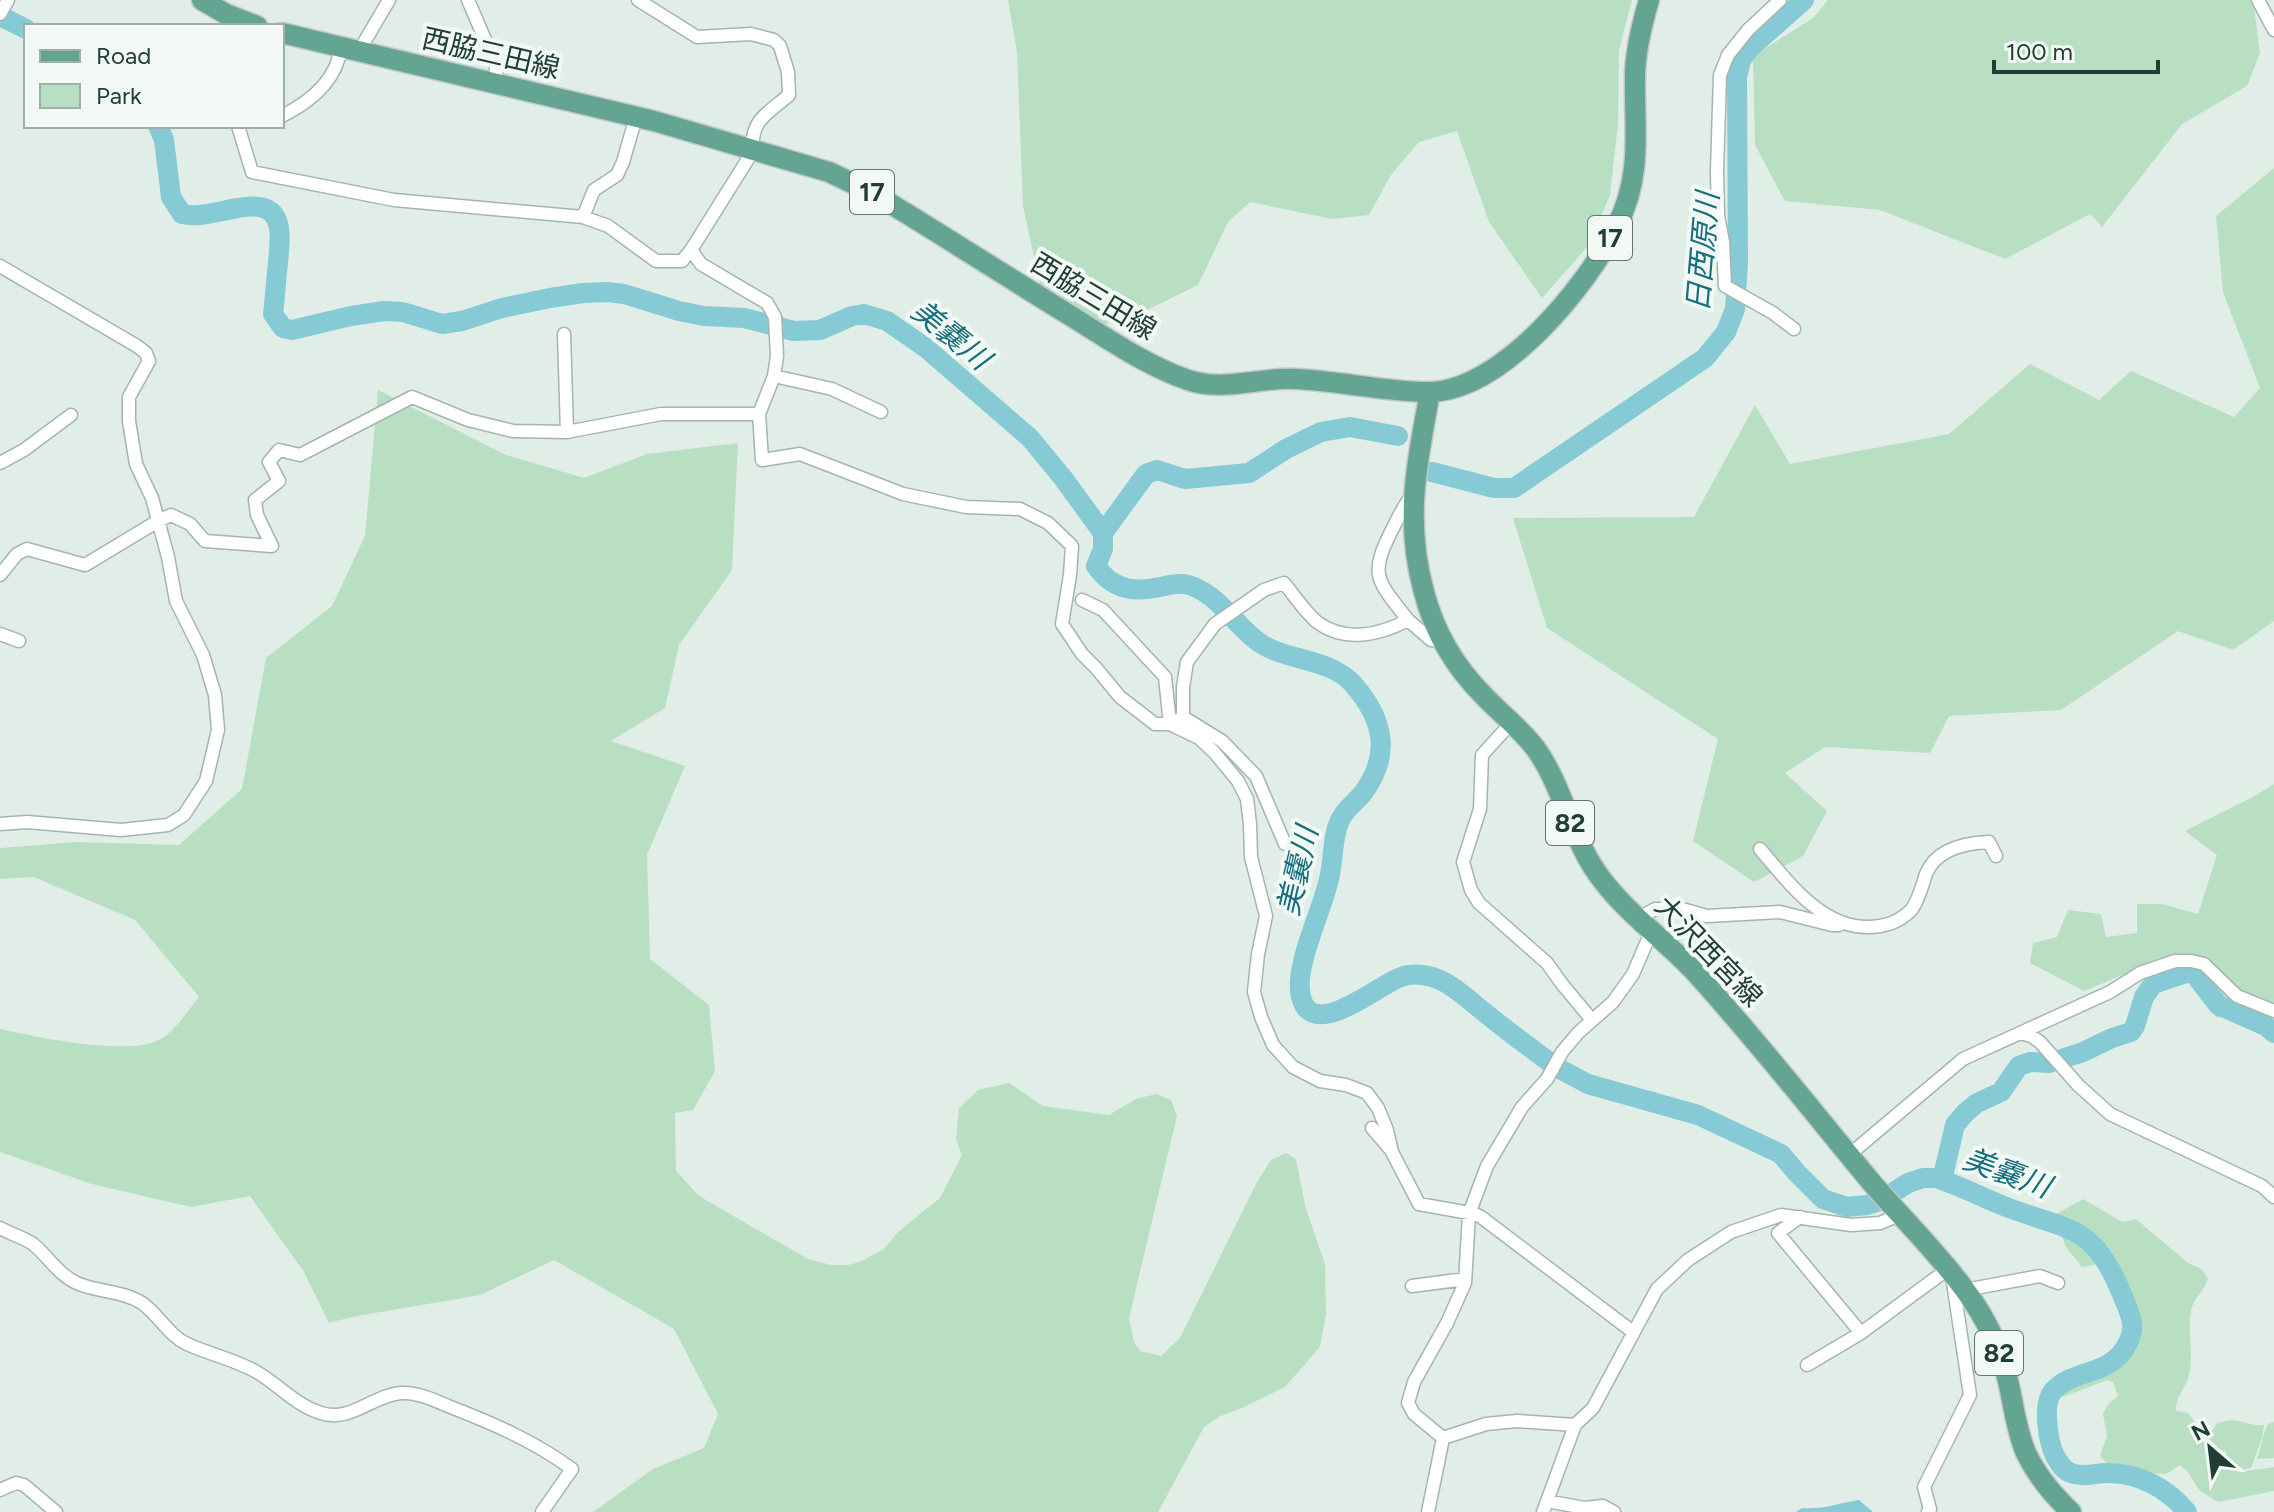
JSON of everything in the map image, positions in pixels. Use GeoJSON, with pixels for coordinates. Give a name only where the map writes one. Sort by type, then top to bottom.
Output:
{"type":"FeatureCollection","features":[{"type":"Feature","properties":{"kind":"main road"},"geometry":{"type":"LineString","coordinates":[[202,0],[252,24]]}},
{"type":"Feature","properties":{"kind":"main road","name":"西脇三田線"},"geometry":{"type":"LineString","coordinates":[[284,33],[636,117],[829,172],[871,192],[1114,342],[1204,385],[1294,379],[1430,392],[1465,383],[1488,372],[1535,336],[1570,295],[1617,226],[1636,163],[1635,75],[1649,0]]}},
{"type":"Feature","properties":{"kind":"main road","name":"大沢西宮線"},"geometry":{"type":"LineString","coordinates":[[1430,392],[1414,478],[1413,533],[1419,573],[1442,641],[1471,682],[1532,744],[1554,778],[1574,834],[1593,867],[1616,897],[1680,956],[1739,1021],[1877,1189],[1955,1278],[1996,1342],[2008,1379],[2018,1433],[2027,1455],[2054,1496],[2071,1512]]}},
{"type":"Feature","properties":{"kind":"street"},"geometry":{"type":"LineString","coordinates":[[0,14],[8,0]]}},
{"type":"Feature","properties":{"kind":"street"},"geometry":{"type":"LineString","coordinates":[[284,115],[314,96],[389,0]]}},
{"type":"Feature","properties":{"kind":"street"},"geometry":{"type":"LineString","coordinates":[[468,0],[496,65],[496,83]]}},
{"type":"Feature","properties":{"kind":"street"},"geometry":{"type":"LineString","coordinates":[[239,128],[252,172],[394,200],[583,217],[608,226],[656,261],[682,261],[753,151],[755,126],[789,95],[788,72],[780,46],[774,40],[751,34],[697,37],[638,0]]}},
{"type":"Feature","properties":{"kind":"street"},"geometry":{"type":"LineString","coordinates":[[1780,0],[1741,38],[1728,55],[1720,75],[1718,215],[1725,286],[1773,313],[1794,329]]}},
{"type":"Feature","properties":{"kind":"street"},"geometry":{"type":"LineString","coordinates":[[2258,0],[2274,30]]}},
{"type":"Feature","properties":{"kind":"street"},"geometry":{"type":"LineString","coordinates":[[583,217],[594,190],[617,175],[636,117]]}},
{"type":"Feature","properties":{"kind":"street"},"geometry":{"type":"LineString","coordinates":[[691,250],[701,264],[767,303],[775,317],[777,356],[774,376],[759,414],[762,460],[800,454],[903,494],[966,507],[1020,509],[1048,523],[1072,546],[1062,624],[1082,654],[1120,697],[1155,724],[1170,724],[1199,738],[1238,781],[1247,799],[1251,857],[1266,916],[1254,992],[1273,1045],[1293,1067],[1320,1081],[1346,1085],[1367,1093],[1378,1108],[1392,1152]]}},
{"type":"Feature","properties":{"kind":"street"},"geometry":{"type":"LineString","coordinates":[[0,266],[146,353],[149,361],[129,397],[129,421],[136,464],[152,498],[176,601],[203,655],[215,695],[218,730],[206,781],[184,815],[168,825],[121,830],[27,822],[0,824]]}},
{"type":"Feature","properties":{"kind":"street"},"geometry":{"type":"LineString","coordinates":[[564,334],[567,432]]}},
{"type":"Feature","properties":{"kind":"street"},"geometry":{"type":"LineString","coordinates":[[774,376],[832,389],[881,412]]}},
{"type":"Feature","properties":{"kind":"street"},"geometry":{"type":"LineString","coordinates":[[0,575],[17,554],[27,549],[85,565],[171,515],[190,524],[205,541],[272,546],[257,515],[255,500],[279,481],[269,462],[279,450],[300,455],[412,397],[468,420],[513,431],[567,432],[661,414],[759,414]]}},
{"type":"Feature","properties":{"kind":"street"},"geometry":{"type":"LineString","coordinates":[[0,463],[24,450],[71,415]]}},
{"type":"Feature","properties":{"kind":"street"},"geometry":{"type":"LineString","coordinates":[[1413,495],[1405,503],[1380,552],[1380,580],[1408,620],[1431,640],[1442,641]]}},
{"type":"Feature","properties":{"kind":"street"},"geometry":{"type":"LineString","coordinates":[[1183,717],[1187,662],[1215,624],[1264,590],[1284,583],[1315,621],[1331,630],[1353,635],[1391,629],[1408,620]]}},
{"type":"Feature","properties":{"kind":"street"},"geometry":{"type":"LineString","coordinates":[[1082,600],[1103,610],[1165,677],[1170,724]]}},
{"type":"Feature","properties":{"kind":"street"},"geometry":{"type":"LineString","coordinates":[[0,634],[19,641]]}},
{"type":"Feature","properties":{"kind":"street"},"geometry":{"type":"LineString","coordinates":[[1170,724],[1183,717]]}},
{"type":"Feature","properties":{"kind":"street"},"geometry":{"type":"LineString","coordinates":[[1183,717],[1222,741],[1256,776],[1285,844]]}},
{"type":"Feature","properties":{"kind":"street"},"geometry":{"type":"LineString","coordinates":[[1512,722],[1482,755],[1480,809],[1463,862],[1465,874],[1479,903],[1547,963],[1592,1020]]}},
{"type":"Feature","properties":{"kind":"street"},"geometry":{"type":"LineString","coordinates":[[1760,849],[1802,897],[1816,908],[1841,922],[1872,927],[1888,924],[1906,915],[1914,905],[1928,870],[1952,848],[1989,842],[1996,856]]}},
{"type":"Feature","properties":{"kind":"street"},"geometry":{"type":"LineString","coordinates":[[1443,1438],[1414,1414],[1408,1403],[1414,1382],[1447,1323],[1465,1279],[1469,1214],[1487,1166],[1522,1107],[1547,1079],[1562,1052],[1613,1002],[1633,974],[1645,924],[1655,909],[1682,909],[1707,916],[1780,912],[1832,925],[1841,922]]}},
{"type":"Feature","properties":{"kind":"street"},"geometry":{"type":"LineString","coordinates":[[1849,1155],[1963,1059],[2110,992],[2140,973],[2175,961],[2204,964],[2237,996],[2274,1011]]}},
{"type":"Feature","properties":{"kind":"street"},"geometry":{"type":"LineString","coordinates":[[2020,1033],[2040,1042],[2110,1114],[2262,1186],[2274,1197]]}},
{"type":"Feature","properties":{"kind":"street"},"geometry":{"type":"LineString","coordinates":[[1372,1128],[1392,1152],[1419,1204],[1481,1217],[1633,1332]]}},
{"type":"Feature","properties":{"kind":"street"},"geometry":{"type":"LineString","coordinates":[[1614,1512],[1603,1506],[1545,1506],[1575,1425],[1593,1408],[1657,1289],[1688,1260],[1731,1232],[1781,1215],[1851,1225],[1880,1223],[1897,1212]]}},
{"type":"Feature","properties":{"kind":"street"},"geometry":{"type":"LineString","coordinates":[[1800,1217],[1778,1233],[1861,1333]]}},
{"type":"Feature","properties":{"kind":"street"},"geometry":{"type":"LineString","coordinates":[[0,1228],[32,1244],[76,1283],[128,1296],[144,1304],[186,1344],[256,1371],[305,1406],[323,1414],[338,1417],[405,1392],[496,1424],[545,1449],[572,1469],[542,1512]]}},
{"type":"Feature","properties":{"kind":"street"},"geometry":{"type":"LineString","coordinates":[[1807,1365],[1955,1278],[2040,1276],[2058,1283]]}},
{"type":"Feature","properties":{"kind":"street"},"geometry":{"type":"LineString","coordinates":[[1928,1512],[1930,1509],[1924,1487],[1970,1395],[1955,1278]]}},
{"type":"Feature","properties":{"kind":"street"},"geometry":{"type":"LineString","coordinates":[[1412,1286],[1465,1279]]}},
{"type":"Feature","properties":{"kind":"street"},"geometry":{"type":"LineString","coordinates":[[1443,1438],[1486,1424],[1517,1421],[1575,1425]]}},
{"type":"Feature","properties":{"kind":"street"},"geometry":{"type":"LineString","coordinates":[[1428,1512],[1443,1438]]}},
{"type":"Feature","properties":{"kind":"street"},"geometry":{"type":"LineString","coordinates":[[0,1490],[16,1483],[24,1485],[56,1512]]}},
{"type":"Feature","properties":{"kind":"green space"},"geometry":{"type":"Polygon","coordinates":[[[1008,0],[1632,0],[1619,50],[1618,123],[1610,195],[1589,245],[1542,298],[1489,222],[1457,131],[1419,142],[1391,175],[1369,215],[1332,219],[1250,202],[1228,222],[1198,285],[1141,313],[1102,325],[1040,285],[1023,206],[1017,52],[1008,0]]]}},
{"type":"Feature","properties":{"kind":"green space"},"geometry":{"type":"Polygon","coordinates":[[[1828,0],[2253,0],[2260,53],[2247,86],[2182,124],[2102,227],[2090,214],[2005,259],[1880,210],[1785,201],[1755,145],[1753,56],[1813,18],[1828,0]]]}},
{"type":"Feature","properties":{"kind":"green space"},"geometry":{"type":"Polygon","coordinates":[[[2274,168],[2274,621],[2233,650],[2178,631],[2061,710],[1949,716],[1930,753],[1825,747],[1785,773],[1827,811],[1803,856],[1754,882],[1693,841],[1718,739],[1547,628],[1513,518],[1694,517],[1755,405],[1790,464],[1949,434],[2030,364],[2099,400],[2131,371],[2234,417],[2260,388],[2223,292],[2216,216],[2274,168]]]}},
{"type":"Feature","properties":{"kind":"green space"},"geometry":{"type":"Polygon","coordinates":[[[378,390],[506,455],[584,478],[647,454],[738,443],[732,570],[679,645],[665,708],[611,741],[685,766],[647,855],[650,959],[709,1005],[715,1071],[693,1110],[675,1113],[676,1171],[699,1196],[808,1259],[831,1265],[849,1265],[884,1249],[899,1231],[940,1198],[962,1155],[956,1139],[959,1108],[978,1090],[1009,1083],[1043,1106],[1109,1115],[1136,1099],[1156,1094],[1171,1100],[1177,1116],[1129,1318],[1134,1342],[1140,1351],[1161,1356],[1180,1338],[1257,1182],[1271,1160],[1286,1153],[1296,1159],[1306,1209],[1325,1264],[1326,1314],[1320,1347],[1285,1387],[1220,1416],[1204,1427],[1158,1512],[593,1512],[653,1469],[704,1448],[718,1414],[674,1329],[554,1260],[480,1295],[329,1323],[304,1272],[250,1196],[191,1207],[92,1184],[0,1152],[0,1029],[82,1044],[146,1044],[166,1035],[199,997],[135,920],[34,877],[0,879],[0,848],[75,842],[179,845],[242,789],[266,658],[332,606],[365,536],[378,390]]]}},
{"type":"Feature","properties":{"kind":"green space"},"geometry":{"type":"Polygon","coordinates":[[[2274,784],[2274,1018],[2216,1017],[2191,981],[2160,985],[2127,973],[2084,991],[2030,963],[2033,943],[2057,937],[2068,910],[2101,914],[2106,937],[2137,933],[2137,904],[2162,904],[2198,914],[2217,855],[2185,831],[2274,784]]]}},
{"type":"Feature","properties":{"kind":"green space"},"geometry":{"type":"Polygon","coordinates":[[[2083,1199],[2122,1222],[2136,1219],[2188,1263],[2200,1268],[2208,1278],[2191,1311],[2190,1367],[2176,1411],[2188,1413],[2229,1469],[2240,1472],[2274,1467],[2274,1491],[2218,1502],[2199,1490],[2180,1465],[2166,1474],[2146,1473],[2109,1466],[2100,1456],[2107,1436],[2103,1414],[2108,1404],[2118,1396],[2113,1382],[2107,1380],[2063,1397],[2060,1390],[2100,1374],[2119,1362],[2133,1343],[2137,1329],[2130,1307],[2098,1264],[2082,1267],[2066,1247],[2061,1234],[2050,1229],[2053,1216],[2083,1199]]]}},
{"type":"Feature","properties":{"kind":"green space"},"geometry":{"type":"Polygon","coordinates":[[[2231,1420],[2264,1425],[2251,1468],[2242,1470],[2229,1466],[2226,1452],[2208,1437],[2217,1423],[2231,1420]]]}},
{"type":"Feature","properties":{"kind":"green space"},"geometry":{"type":"Polygon","coordinates":[[[2274,1422],[2274,1458],[2257,1459],[2267,1426],[2274,1422]]]}},
{"type":"Feature","properties":{"kind":"water"},"geometry":{"type":"Polygon","coordinates":[[[1859,1500],[1873,1512],[1796,1512],[1802,1508],[1859,1500]]]}},
{"type":"Feature","properties":{"kind":"waterway","name":"日西原川"},"geometry":{"type":"LineString","coordinates":[[1432,472],[1494,488],[1514,488],[1705,358],[1726,332],[1735,309],[1738,262],[1737,78],[1741,60],[1751,47],[1804,0]]}},
{"type":"Feature","properties":{"kind":"waterway","name":"美嚢川"},"geometry":{"type":"LineString","coordinates":[[0,16],[24,28]]}},
{"type":"Feature","properties":{"kind":"waterway","name":"美嚢川"},"geometry":{"type":"LineString","coordinates":[[159,128],[164,140],[171,197],[182,214],[203,215],[253,206],[264,208],[277,220],[280,239],[273,314],[283,328],[292,330],[384,311],[403,312],[442,324],[550,298],[608,292],[679,311],[744,318],[794,331],[820,330],[864,314],[887,321],[926,348],[1030,438],[1103,533],[1103,549],[1096,566],[1107,579],[1128,589],[1180,584],[1195,587],[1215,600],[1260,643],[1320,664],[1343,676],[1353,684],[1371,710],[1380,737],[1378,764],[1363,793],[1337,826],[1327,887],[1301,969],[1301,997],[1308,1010],[1319,1014],[1333,1012],[1404,976],[1432,977],[1457,990],[1556,1067],[1588,1084],[1698,1115],[1781,1154],[1823,1199],[1847,1207],[1867,1205],[1880,1201],[1908,1183],[1936,1178],[2080,1235],[2092,1244],[2113,1274],[2129,1310],[2132,1328],[2129,1341],[2118,1357],[2100,1368],[2070,1379],[2053,1391],[2047,1413],[2052,1449],[2068,1472],[2080,1475],[2119,1474],[2141,1479],[2171,1496],[2187,1512]]}},
{"type":"Feature","properties":{"kind":"waterway","name":"日西原川"},"geometry":{"type":"LineString","coordinates":[[1103,533],[1146,474],[1157,470],[1185,479],[1249,473],[1286,449],[1321,432],[1350,427],[1398,436]]}},
{"type":"Feature","properties":{"kind":"waterway"},"geometry":{"type":"LineString","coordinates":[[1942,1180],[1955,1125],[1965,1113],[1977,1103],[2001,1092],[2019,1066],[2030,1062],[2049,1063],[2131,1032],[2144,997],[2153,984],[2192,971],[2218,1005],[2266,1026],[2274,1033]]}}]}
